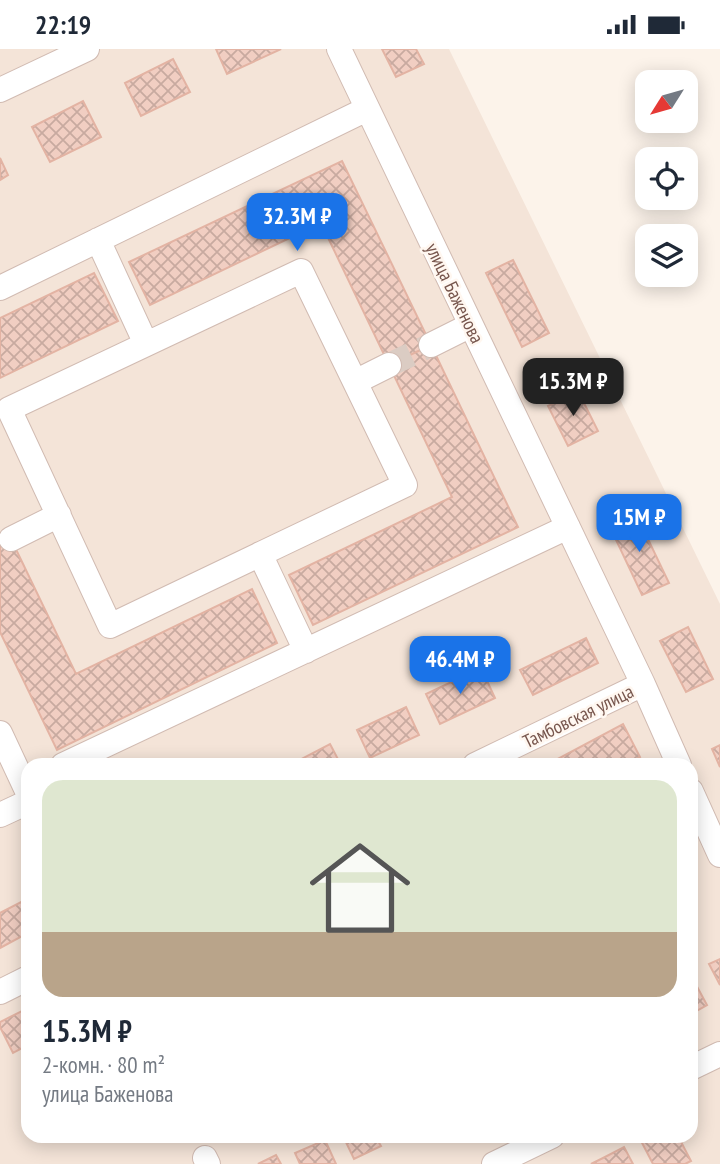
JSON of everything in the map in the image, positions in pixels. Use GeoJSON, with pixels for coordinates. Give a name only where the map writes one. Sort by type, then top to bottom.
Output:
{"type":"FeatureCollection","features":[{"type":"Feature","properties":{"kind":"street"},"geometry":{"type":"LineString","coordinates":[[0,90],[87,49]]}},
{"type":"Feature","properties":{"kind":"street","name":"улица Баженова"},"geometry":{"type":"LineString","coordinates":[[339,49],[676,758]]}},
{"type":"Feature","properties":{"kind":"street"},"geometry":{"type":"LineString","coordinates":[[0,288],[367,109]]}},
{"type":"Feature","properties":{"kind":"street"},"geometry":{"type":"LineString","coordinates":[[98,240],[146,344]]}},
{"type":"Feature","properties":{"kind":"street"},"geometry":{"type":"LineString","coordinates":[[301,271],[355,382],[405,485],[110,626],[9,409],[301,271]]}},
{"type":"Feature","properties":{"kind":"street"},"geometry":{"type":"LineString","coordinates":[[430,345],[471,325]]}},
{"type":"Feature","properties":{"kind":"street"},"geometry":{"type":"LineString","coordinates":[[355,382],[389,365]]}},
{"type":"Feature","properties":{"kind":"street"},"geometry":{"type":"LineString","coordinates":[[11,539],[58,515]]}},
{"type":"Feature","properties":{"kind":"street"},"geometry":{"type":"LineString","coordinates":[[78,758],[568,527]]}},
{"type":"Feature","properties":{"kind":"street"},"geometry":{"type":"LineString","coordinates":[[260,554],[306,650]]}},
{"type":"Feature","properties":{"kind":"street","name":"Тамбовская улица"},"geometry":{"type":"LineString","coordinates":[[490,758],[643,684]]}},
{"type":"Feature","properties":{"kind":"street"},"geometry":{"type":"LineString","coordinates":[[0,733],[21,777]]}},
{"type":"Feature","properties":{"kind":"street"},"geometry":{"type":"LineString","coordinates":[[0,815],[21,796]]}},
{"type":"Feature","properties":{"kind":"street"},"geometry":{"type":"LineString","coordinates":[[698,806],[720,855]]}},
{"type":"Feature","properties":{"kind":"street"},"geometry":{"type":"LineString","coordinates":[[0,992],[21,982]]}},
{"type":"Feature","properties":{"kind":"street"},"geometry":{"type":"LineString","coordinates":[[698,1065],[720,1054]]}},
{"type":"Feature","properties":{"kind":"street"},"geometry":{"type":"LineString","coordinates":[[494,1164],[538,1143]]}},
{"type":"Feature","properties":{"kind":"shaded area"},"geometry":{"type":"Polygon","coordinates":[[[0,49],[449,49],[720,604],[720,1164],[0,1164],[0,49]]]}},
{"type":"Feature","properties":{"kind":"building"},"geometry":{"type":"Polygon","coordinates":[[[216,49],[281,49],[227,74],[216,49]]]}},
{"type":"Feature","properties":{"kind":"building"},"geometry":{"type":"Polygon","coordinates":[[[382,49],[416,49],[424,64],[396,77],[382,49]]]}},
{"type":"Feature","properties":{"kind":"building"},"geometry":{"type":"Polygon","coordinates":[[[173,59],[190,92],[141,116],[125,83],[173,59]]]}},
{"type":"Feature","properties":{"kind":"building"},"geometry":{"type":"Polygon","coordinates":[[[83,101],[101,137],[50,162],[32,127],[83,101]]]}},
{"type":"Feature","properties":{"kind":"building"},"geometry":{"type":"Polygon","coordinates":[[[0,158],[8,175],[0,180],[0,158]]]}},
{"type":"Feature","properties":{"kind":"building"},"geometry":{"type":"Polygon","coordinates":[[[342,161],[431,345],[389,365],[321,223],[150,305],[129,262],[342,161]]]}},
{"type":"Feature","properties":{"kind":"building"},"geometry":{"type":"Polygon","coordinates":[[[513,260],[549,333],[522,347],[486,273],[513,260]]]}},
{"type":"Feature","properties":{"kind":"building"},"geometry":{"type":"Polygon","coordinates":[[[94,273],[118,321],[0,378],[0,318],[94,273]]]}},
{"type":"Feature","properties":{"kind":"building"},"geometry":{"type":"Polygon","coordinates":[[[431,345],[518,527],[313,625],[289,575],[452,497],[389,365],[431,345]]]}},
{"type":"Feature","properties":{"kind":"building"},"geometry":{"type":"Polygon","coordinates":[[[578,391],[598,431],[568,446],[548,406],[578,391]]]}},
{"type":"Feature","properties":{"kind":"building"},"geometry":{"type":"Polygon","coordinates":[[[635,512],[669,583],[642,595],[609,525],[635,512]]]}},
{"type":"Feature","properties":{"kind":"building"},"geometry":{"type":"Polygon","coordinates":[[[11,539],[76,674],[252,589],[277,643],[57,750],[0,632],[0,544],[11,539]]]}},
{"type":"Feature","properties":{"kind":"building"},"geometry":{"type":"Polygon","coordinates":[[[688,627],[713,679],[686,692],[660,641],[688,627]]]}},
{"type":"Feature","properties":{"kind":"building"},"geometry":{"type":"Polygon","coordinates":[[[586,638],[598,663],[533,695],[520,670],[586,638]]]}},
{"type":"Feature","properties":{"kind":"building"},"geometry":{"type":"Polygon","coordinates":[[[481,668],[495,698],[440,724],[426,694],[481,668]]]}},
{"type":"Feature","properties":{"kind":"building"},"geometry":{"type":"Polygon","coordinates":[[[406,707],[419,735],[370,758],[357,730],[406,707]]]}},
{"type":"Feature","properties":{"kind":"building"},"geometry":{"type":"Polygon","coordinates":[[[623,724],[640,757],[638,758],[559,758],[623,724]]]}},
{"type":"Feature","properties":{"kind":"building"},"geometry":{"type":"Polygon","coordinates":[[[330,744],[337,758],[303,758],[330,744]]]}},
{"type":"Feature","properties":{"kind":"building"},"geometry":{"type":"Polygon","coordinates":[[[720,745],[720,767],[712,749],[720,745]]]}},
{"type":"Feature","properties":{"kind":"building"},"geometry":{"type":"Polygon","coordinates":[[[21,902],[21,937],[0,948],[0,913],[21,902]]]}},
{"type":"Feature","properties":{"kind":"building"},"geometry":{"type":"Polygon","coordinates":[[[720,959],[720,985],[709,964],[720,959]]]}},
{"type":"Feature","properties":{"kind":"building"},"geometry":{"type":"Polygon","coordinates":[[[698,988],[707,1005],[698,1010],[698,988]]]}},
{"type":"Feature","properties":{"kind":"building"},"geometry":{"type":"Polygon","coordinates":[[[21,1012],[21,1049],[13,1053],[0,1022],[21,1012]]]}},
{"type":"Feature","properties":{"kind":"building"},"geometry":{"type":"Polygon","coordinates":[[[318,1143],[326,1143],[336,1164],[300,1164],[295,1153],[318,1143]]]}},
{"type":"Feature","properties":{"kind":"building"},"geometry":{"type":"Polygon","coordinates":[[[346,1143],[379,1143],[381,1146],[354,1159],[346,1143]]]}},
{"type":"Feature","properties":{"kind":"building"},"geometry":{"type":"Polygon","coordinates":[[[642,1143],[682,1143],[691,1161],[685,1164],[653,1164],[642,1143]]]}},
{"type":"Feature","properties":{"kind":"building"},"geometry":{"type":"Polygon","coordinates":[[[624,1147],[633,1164],[591,1164],[605,1157],[624,1147]]]}},
{"type":"Feature","properties":{"kind":"building"},"geometry":{"type":"Polygon","coordinates":[[[276,1155],[281,1164],[258,1164],[276,1155]]]}},
{"type":"Feature","properties":{"kind":"tunnel"},"geometry":{"type":"LineString","coordinates":[[389,365],[431,345]]}}]}
